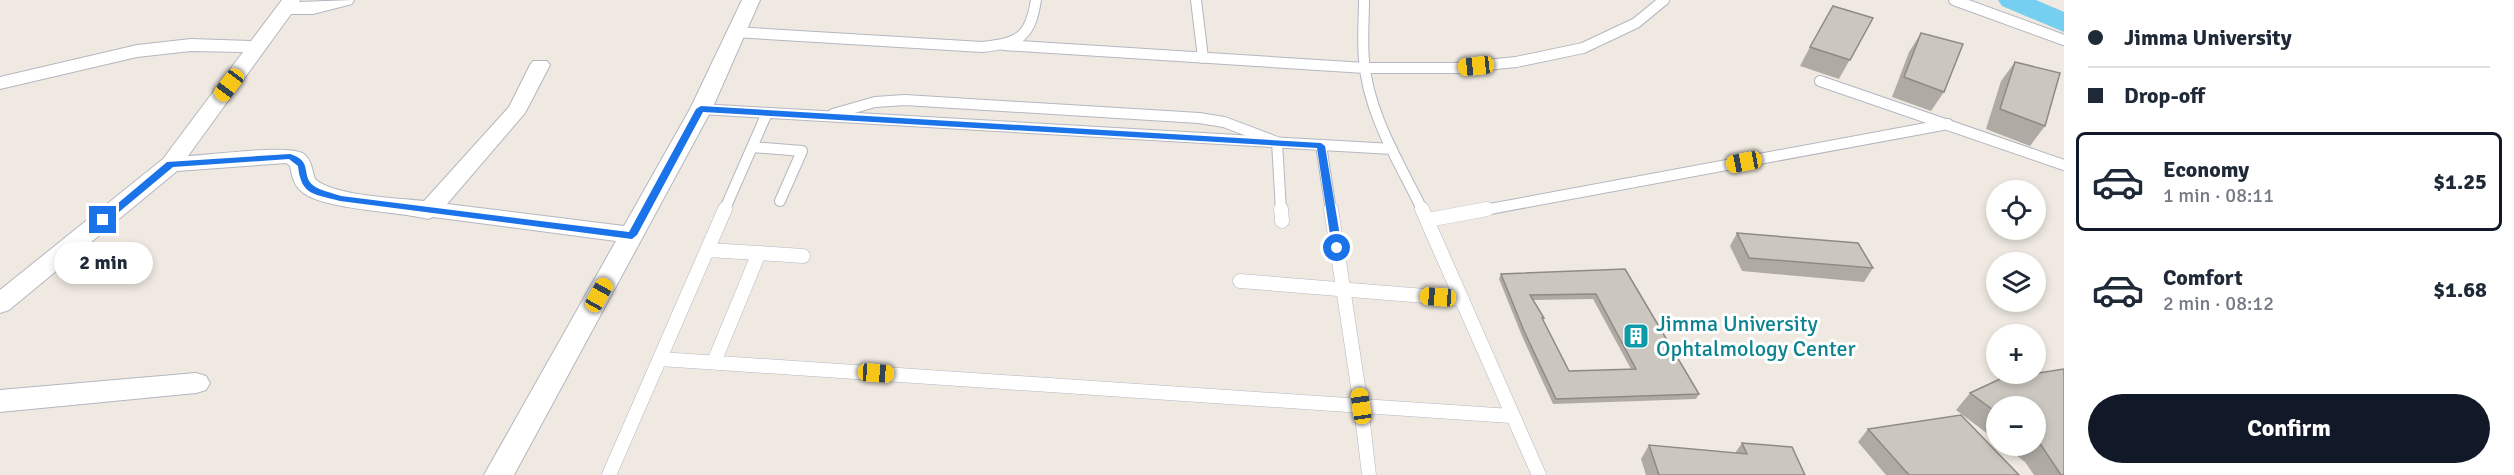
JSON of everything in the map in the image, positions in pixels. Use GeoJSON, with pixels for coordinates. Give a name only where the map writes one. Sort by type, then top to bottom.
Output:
{"type":"FeatureCollection","features":[{"type":"Feature","properties":{"kind":"street"},"geometry":{"type":"LineString","coordinates":[[0,304],[171,164],[289,4],[313,8],[345,0]]}},
{"type":"Feature","properties":{"kind":"street"},"geometry":{"type":"LineString","coordinates":[[499,475],[701,109],[751,0]]}},
{"type":"Feature","properties":{"kind":"street"},"geometry":{"type":"LineString","coordinates":[[0,83],[137,51],[190,45],[258,47]]}},
{"type":"Feature","properties":{"kind":"street"},"geometry":{"type":"LineString","coordinates":[[428,211],[518,109],[526,98],[540,65]]}},
{"type":"Feature","properties":{"kind":"street"},"geometry":{"type":"LineString","coordinates":[[171,164],[290,156],[298,160],[302,166],[304,181],[312,189],[340,198],[428,211],[632,235]]}},
{"type":"Feature","properties":{"kind":"street"},"geometry":{"type":"LineString","coordinates":[[0,402],[196,383]]}},
{"type":"Feature","properties":{"kind":"lane"},"geometry":{"type":"LineString","coordinates":[[1004,45],[1023,39],[1031,26],[1036,0]]}},
{"type":"Feature","properties":{"kind":"lane"},"geometry":{"type":"LineString","coordinates":[[1196,0],[1203,58]]}},
{"type":"Feature","properties":{"kind":"lane"},"geometry":{"type":"LineString","coordinates":[[1364,0],[1365,68],[1371,98],[1392,149],[1428,220],[1511,416],[1539,475]]}},
{"type":"Feature","properties":{"kind":"lane"},"geometry":{"type":"LineString","coordinates":[[735,32],[982,47],[1004,45],[1365,68],[1457,68],[1516,62],[1582,48],[1636,23],[1664,0]]}},
{"type":"Feature","properties":{"kind":"lane"},"geometry":{"type":"LineString","coordinates":[[1954,0],[2064,40]]}},
{"type":"Feature","properties":{"kind":"lane"},"geometry":{"type":"LineString","coordinates":[[1820,81],[2064,165]]}},
{"type":"Feature","properties":{"kind":"lane"},"geometry":{"type":"LineString","coordinates":[[826,116],[875,102],[917,101],[1200,118],[1224,122],[1277,142]]}},
{"type":"Feature","properties":{"kind":"lane"},"geometry":{"type":"LineString","coordinates":[[701,109],[1392,149]]}},
{"type":"Feature","properties":{"kind":"lane"},"geometry":{"type":"LineString","coordinates":[[609,475],[767,113]]}},
{"type":"Feature","properties":{"kind":"lane"},"geometry":{"type":"LineString","coordinates":[[1428,220],[1948,124]]}},
{"type":"Feature","properties":{"kind":"lane"},"geometry":{"type":"LineString","coordinates":[[1277,142],[1282,221]]}},
{"type":"Feature","properties":{"kind":"lane"},"geometry":{"type":"LineString","coordinates":[[1321,146],[1361,406],[1369,475]]}},
{"type":"Feature","properties":{"kind":"lane"},"geometry":{"type":"LineString","coordinates":[[752,147],[802,152],[780,201]]}},
{"type":"Feature","properties":{"kind":"lane"},"geometry":{"type":"LineString","coordinates":[[707,250],[802,256]]}},
{"type":"Feature","properties":{"kind":"lane"},"geometry":{"type":"LineString","coordinates":[[714,362],[759,253]]}},
{"type":"Feature","properties":{"kind":"lane"},"geometry":{"type":"LineString","coordinates":[[1240,281],[1462,298]]}},
{"type":"Feature","properties":{"kind":"lane"},"geometry":{"type":"LineString","coordinates":[[660,358],[1511,416]]}},
{"type":"Feature","properties":{"kind":"building"},"geometry":{"type":"Polygon","coordinates":[[[1833,6],[1873,18],[1850,60],[1810,47],[1833,6]]]}},
{"type":"Feature","properties":{"kind":"building"},"geometry":{"type":"Polygon","coordinates":[[[1921,33],[1963,44],[1944,92],[1904,77],[1921,33]]]}},
{"type":"Feature","properties":{"kind":"building"},"geometry":{"type":"Polygon","coordinates":[[[2015,62],[2060,73],[2045,126],[2000,109],[2015,62]]]}},
{"type":"Feature","properties":{"kind":"building"},"geometry":{"type":"Polygon","coordinates":[[[1737,233],[1858,243],[1873,268],[1749,258],[1737,233]]]}},
{"type":"Feature","properties":{"kind":"building","name":"Jimma University Ophtalmology Center"},"geometry":{"type":"Polygon","coordinates":[[[1625,269],[1699,394],[1556,399],[1524,331],[1501,274],[1625,269]],[[1596,294],[1530,295],[1544,318],[1542,318],[1569,371],[1636,369],[1596,294]]]}},
{"type":"Feature","properties":{"kind":"building"},"geometry":{"type":"Polygon","coordinates":[[[2064,369],[2064,475],[2061,475],[2046,452],[2046,396],[1986,396],[1986,405],[1970,393],[1989,384],[2046,384],[2046,372],[2064,369]]]}},
{"type":"Feature","properties":{"kind":"building"},"geometry":{"type":"Polygon","coordinates":[[[1961,415],[1986,441],[1986,456],[2001,456],[2019,475],[1909,475],[1868,429],[1961,415]]]}},
{"type":"Feature","properties":{"kind":"building"},"geometry":{"type":"Polygon","coordinates":[[[1742,443],[1792,447],[1805,475],[1659,475],[1649,445],[1747,454],[1742,443]]]}},
{"type":"Feature","properties":{"kind":"waterway"},"geometry":{"type":"LineString","coordinates":[[2012,0],[2064,23]]}},
{"type":"Feature","properties":{"kind":"place","name":"Jimma University Ophtalmology Center"},"geometry":{"type":"Point","coordinates":[1636,336]}},
{"type":"Feature","properties":{"kind":"route"},"geometry":{"type":"LineString","coordinates":[[103,220],[171,164],[290,156],[298,160],[302,166],[304,181],[312,189],[340,198],[403,208],[632,235],[701,109],[1232,138],[1321,146],[1337,248]]}}]}
